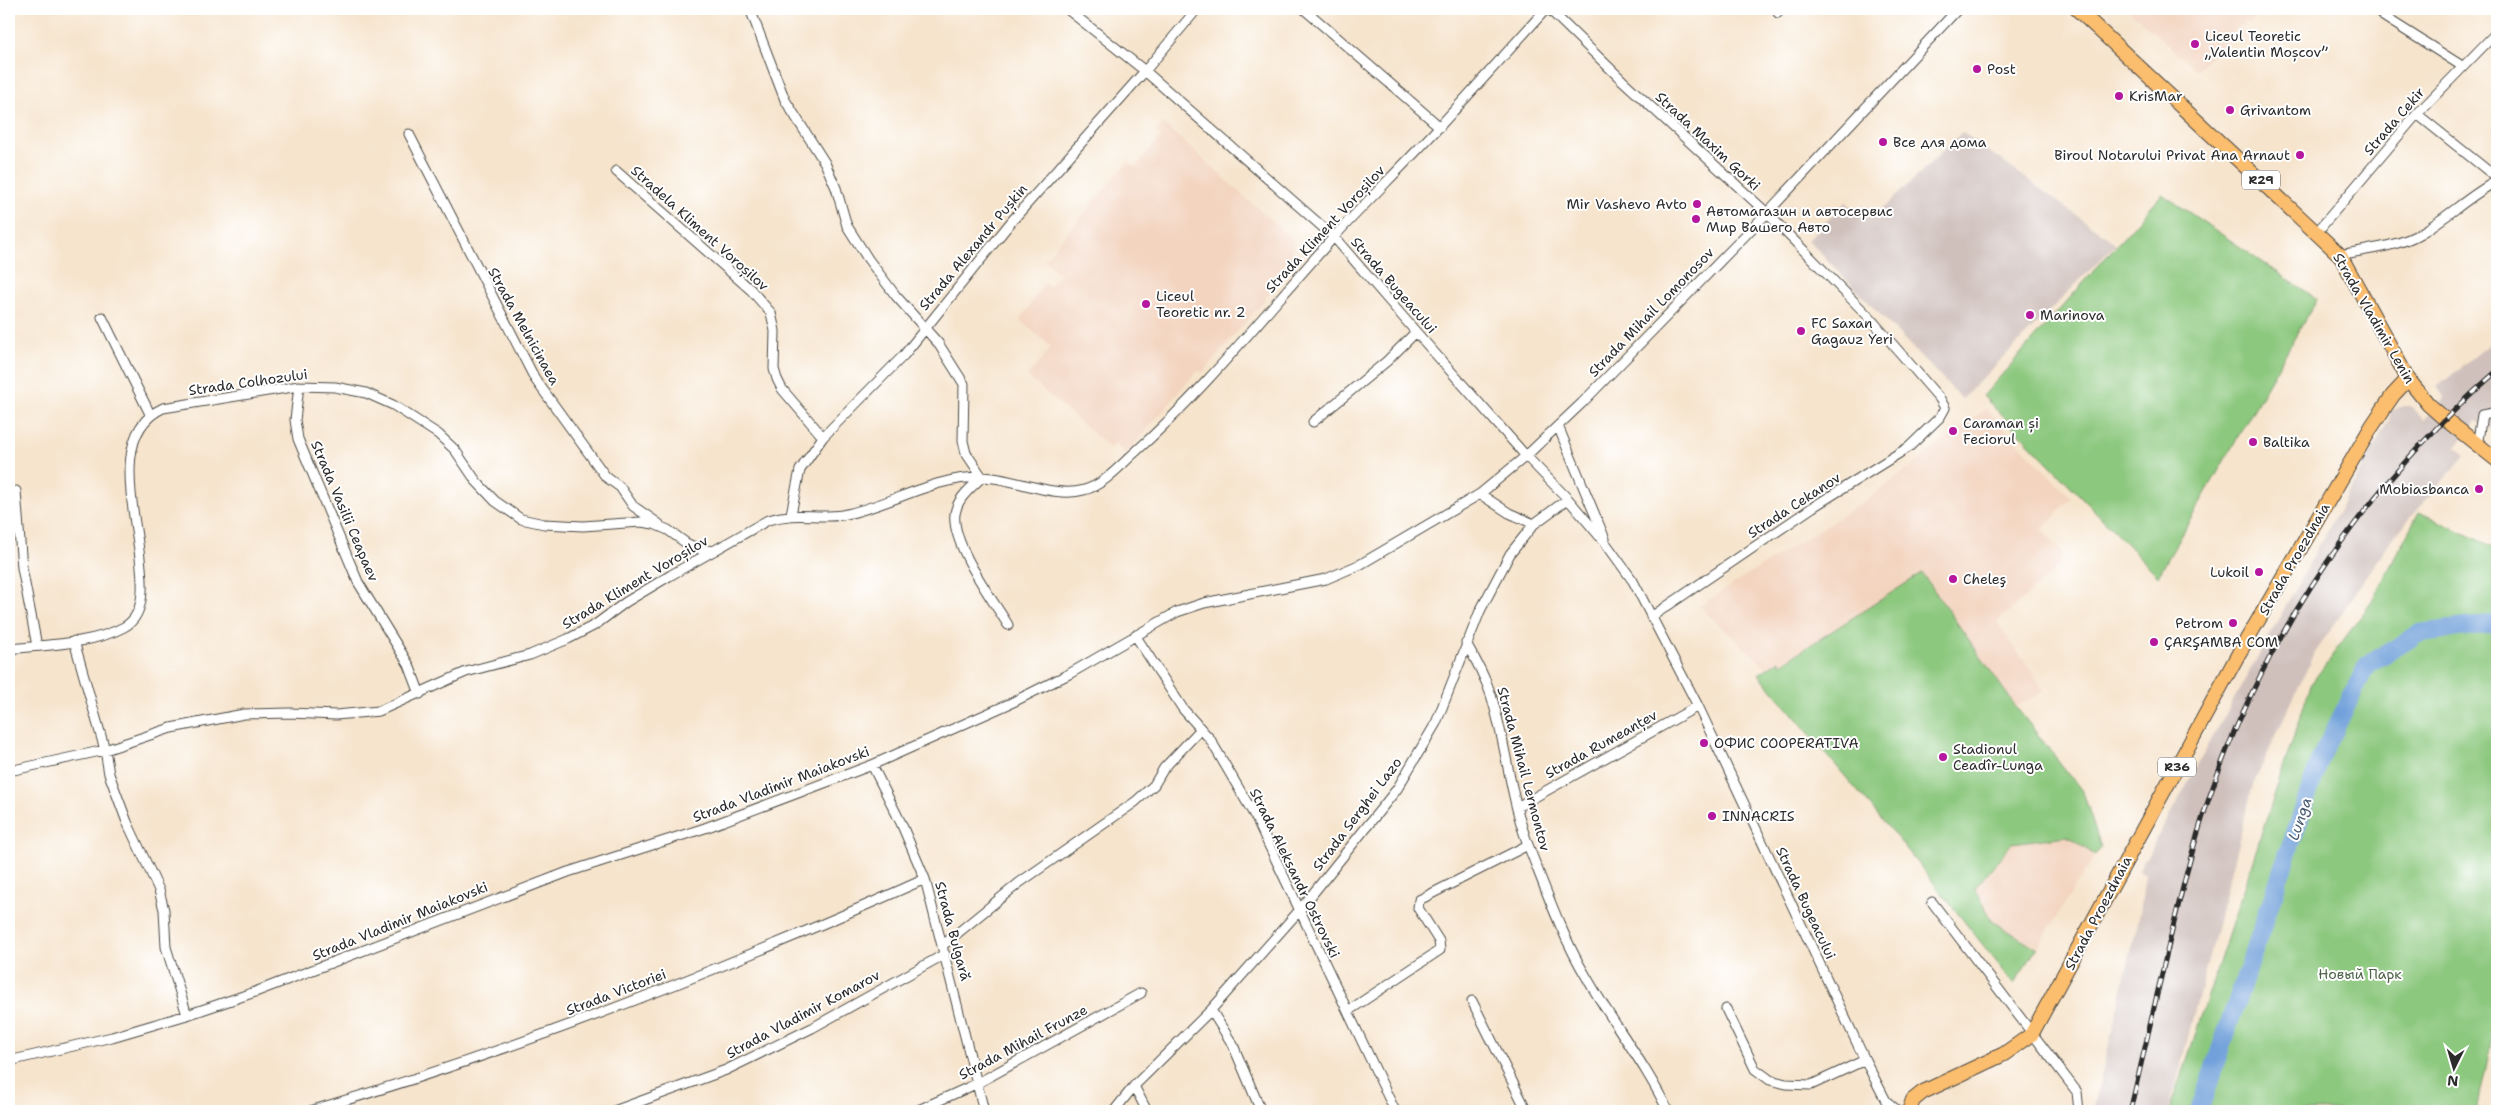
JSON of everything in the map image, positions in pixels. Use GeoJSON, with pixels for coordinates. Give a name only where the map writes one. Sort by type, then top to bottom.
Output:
{"type":"FeatureCollection","features":[{"type":"Feature","properties":{"kind":"main road","name":"Strada Vladimir Lenin"},"geometry":{"type":"LineString","coordinates":[[2077,9],[2340,255],[2408,379],[2428,404],[2477,446],[2497,460]]}},
{"type":"Feature","properties":{"kind":"main road","name":"Strada Proezdnaia"},"geometry":{"type":"LineString","coordinates":[[1909,1111],[1913,1100],[1923,1092],[2004,1054],[2031,1034],[2239,653],[2372,426],[2393,395],[2408,379]]}},
{"type":"Feature","properties":{"kind":"street"},"geometry":{"type":"LineString","coordinates":[[750,9],[785,100],[825,163],[836,188],[847,226],[868,259],[896,296],[938,343],[964,384],[963,441],[966,453],[982,477],[962,496],[955,514],[957,530],[966,556],[1008,625]]}},
{"type":"Feature","properties":{"kind":"street","name":"Strada Bugeacului"},"geometry":{"type":"LineString","coordinates":[[1067,9],[1146,71],[1334,238],[1607,545],[1633,581],[1698,706],[1865,1060],[1886,1101],[1898,1111]]}},
{"type":"Feature","properties":{"kind":"street","name":"Strada Alexandr Pușkin"},"geometry":{"type":"LineString","coordinates":[[791,514],[800,470],[823,437],[904,355],[1011,222],[1146,71],[1198,9]]}},
{"type":"Feature","properties":{"kind":"street"},"geometry":{"type":"LineString","coordinates":[[1304,9],[1440,127]]}},
{"type":"Feature","properties":{"kind":"street","name":"Strada Kliment Voroșilov"},"geometry":{"type":"LineString","coordinates":[[9,771],[105,750],[171,728],[244,714],[336,715],[379,711],[466,672],[530,655],[568,639],[595,625],[626,602],[663,579],[768,520],[791,514],[840,515],[870,508],[924,487],[958,479],[982,477],[1064,492],[1085,490],[1104,481],[1161,430],[1334,238],[1440,127],[1548,9]]}},
{"type":"Feature","properties":{"kind":"street","name":"Strada Maxim Gorki"},"geometry":{"type":"LineString","coordinates":[[1548,9],[1651,108],[1767,213],[1870,318],[1940,399],[1945,408]]}},
{"type":"Feature","properties":{"kind":"street","name":"Strada Mihail Lomonosov"},"geometry":{"type":"LineString","coordinates":[[1526,456],[1558,426],[1767,213],[1958,9]]}},
{"type":"Feature","properties":{"kind":"street"},"geometry":{"type":"LineString","coordinates":[[2377,9],[2383,16],[2462,66]]}},
{"type":"Feature","properties":{"kind":"street","name":"Strada Cekir"},"geometry":{"type":"LineString","coordinates":[[2316,232],[2417,114],[2497,32]]}},
{"type":"Feature","properties":{"kind":"street"},"geometry":{"type":"LineString","coordinates":[[2340,255],[2395,244],[2420,234],[2497,180],[2417,114]]}},
{"type":"Feature","properties":{"kind":"street","name":"Strada Melnicinaea"},"geometry":{"type":"LineString","coordinates":[[409,134],[535,379],[606,477],[620,487],[633,506],[668,530]]}},
{"type":"Feature","properties":{"kind":"street","name":"Stradela Kliment Voroșilov"},"geometry":{"type":"LineString","coordinates":[[616,171],[751,290],[771,313],[775,331],[774,369],[777,379],[782,389],[823,437]]}},
{"type":"Feature","properties":{"kind":"street"},"geometry":{"type":"LineString","coordinates":[[9,649],[74,641],[104,635],[126,627],[139,614],[143,600],[131,493],[132,451],[138,430],[150,414],[102,317]]}},
{"type":"Feature","properties":{"kind":"street"},"geometry":{"type":"LineString","coordinates":[[1312,422],[1387,361],[1416,332]]}},
{"type":"Feature","properties":{"kind":"street","name":"Strada Colhozului"},"geometry":{"type":"LineString","coordinates":[[150,414],[163,408],[299,386],[335,387],[358,392],[393,404],[438,434],[455,450],[476,481],[489,494],[521,519],[544,524],[583,526],[641,522],[668,530],[693,546],[714,551]]}},
{"type":"Feature","properties":{"kind":"street","name":"Strada Vasilii Ceapaev"},"geometry":{"type":"LineString","coordinates":[[299,386],[295,420],[298,439],[358,582],[409,665],[420,694]]}},
{"type":"Feature","properties":{"kind":"street","name":"Strada Cekanov"},"geometry":{"type":"LineString","coordinates":[[1651,617],[1813,507],[1909,447],[1940,417],[1945,408]]}},
{"type":"Feature","properties":{"kind":"street"},"geometry":{"type":"LineString","coordinates":[[2477,446],[2482,415],[2497,412]]}},
{"type":"Feature","properties":{"kind":"street","name":"Strada Bugeacului"},"geometry":{"type":"LineString","coordinates":[[1558,426],[1607,545]]}},
{"type":"Feature","properties":{"kind":"street","name":"Strada Vladimir Maiakovski"},"geometry":{"type":"LineString","coordinates":[[9,1061],[112,1037],[187,1015],[255,992],[505,895],[705,828],[872,765],[1036,691],[1177,612],[1204,603],[1326,579],[1345,572],[1480,494],[1526,456]]}},
{"type":"Feature","properties":{"kind":"street"},"geometry":{"type":"LineString","coordinates":[[16,492],[22,568],[36,646]]}},
{"type":"Feature","properties":{"kind":"street"},"geometry":{"type":"LineString","coordinates":[[1480,494],[1509,513],[1534,524]]}},
{"type":"Feature","properties":{"kind":"street","name":"Strada Serghei Lazo"},"geometry":{"type":"LineString","coordinates":[[1114,1111],[1134,1086],[1211,1010],[1298,912],[1397,789],[1424,747],[1436,724],[1480,611],[1510,554],[1534,524],[1568,499]]}},
{"type":"Feature","properties":{"kind":"street","name":"Strada Aleksandr Ostrovski"},"geometry":{"type":"LineString","coordinates":[[1135,635],[1183,709],[1210,740],[1256,818],[1298,912],[1348,1010],[1395,1111]]}},
{"type":"Feature","properties":{"kind":"street"},"geometry":{"type":"LineString","coordinates":[[74,641],[105,750],[108,774],[127,822],[159,890],[164,910],[166,946],[187,1015]]}},
{"type":"Feature","properties":{"kind":"street","name":"Strada Mihail Lermontov"},"geometry":{"type":"LineString","coordinates":[[1466,644],[1482,671],[1491,695],[1517,807],[1528,845],[1564,933],[1587,979],[1629,1041],[1668,1111]]}},
{"type":"Feature","properties":{"kind":"street","name":"Strada Rumeanțev"},"geometry":{"type":"LineString","coordinates":[[1517,807],[1698,706]]}},
{"type":"Feature","properties":{"kind":"street","name":"Strada Vladimir Komarov"},"geometry":{"type":"LineString","coordinates":[[614,1111],[743,1062],[812,1028],[944,949],[1019,883],[1135,802],[1154,785],[1164,768],[1200,730]]}},
{"type":"Feature","properties":{"kind":"street","name":"Strada Bulgară"},"geometry":{"type":"LineString","coordinates":[[872,765],[901,823],[925,879],[984,1111]]}},
{"type":"Feature","properties":{"kind":"street"},"geometry":{"type":"LineString","coordinates":[[1348,1010],[1440,950],[1440,940],[1418,908],[1420,900],[1528,845]]}},
{"type":"Feature","properties":{"kind":"street","name":"Strada Victoriei"},"geometry":{"type":"LineString","coordinates":[[310,1111],[390,1087],[552,1032],[744,958],[925,879]]}},
{"type":"Feature","properties":{"kind":"street"},"geometry":{"type":"LineString","coordinates":[[1932,902],[2077,1092],[2079,1111]]}},
{"type":"Feature","properties":{"kind":"street","name":"Strada Mihail Frunze"},"geometry":{"type":"LineString","coordinates":[[916,1111],[978,1083],[1141,993]]}},
{"type":"Feature","properties":{"kind":"street"},"geometry":{"type":"LineString","coordinates":[[1472,1001],[1528,1111]]}},
{"type":"Feature","properties":{"kind":"street"},"geometry":{"type":"LineString","coordinates":[[1726,1009],[1755,1069],[1770,1080],[1786,1084],[1811,1085],[1865,1060]]}},
{"type":"Feature","properties":{"kind":"street"},"geometry":{"type":"LineString","coordinates":[[1211,1010],[1233,1045],[1261,1111]]}},
{"type":"Feature","properties":{"kind":"street"},"geometry":{"type":"LineString","coordinates":[[1134,1086],[1147,1111]]}},
{"type":"Feature","properties":{"kind":"shaded area","name":"Liceul Teoretic „Valentin Moșcov”"},"geometry":{"type":"Polygon","coordinates":[[[2128,9],[2262,9],[2250,23],[2246,21],[2196,70],[2128,9]]]}},
{"type":"Feature","properties":{"kind":"shaded area","name":"Liceul Teoretic nr. 2"},"geometry":{"type":"Polygon","coordinates":[[[1163,123],[1294,241],[1291,268],[1203,372],[1197,371],[1126,454],[1114,444],[1110,448],[1027,376],[1051,347],[1020,320],[1044,283],[1049,287],[1060,274],[1044,260],[1128,162],[1135,167],[1161,137],[1156,131],[1163,123]]]}},
{"type":"Feature","properties":{"kind":"shaded area"},"geometry":{"type":"Polygon","coordinates":[[[1962,132],[2116,244],[1962,399],[1808,240],[1846,202],[1862,217],[1885,207],[1962,132]]]}},
{"type":"Feature","properties":{"kind":"shaded area"},"geometry":{"type":"Polygon","coordinates":[[[2497,338],[2497,422],[2491,430],[2477,420],[2456,446],[2465,455],[2389,543],[2313,656],[2253,785],[2169,1111],[2093,1111],[2140,913],[2145,874],[2138,872],[2389,420],[2391,411],[2403,406],[2410,406],[2424,420],[2445,398],[2437,387],[2497,338]]]}},
{"type":"Feature","properties":{"kind":"shaded area"},"geometry":{"type":"Polygon","coordinates":[[[1986,409],[2071,498],[2042,530],[2063,553],[2058,568],[1997,622],[2045,691],[2016,707],[1922,573],[1781,664],[1779,660],[1767,668],[1699,606],[1868,499],[1986,409]]]}},
{"type":"Feature","properties":{"kind":"shaded area"},"geometry":{"type":"Polygon","coordinates":[[[2056,836],[2067,836],[2095,855],[2037,948],[1993,922],[1975,888],[2012,843],[2042,840],[2056,836]]]}},
{"type":"Feature","properties":{"kind":"green space"},"geometry":{"type":"Polygon","coordinates":[[[2162,194],[2317,299],[2158,576],[1983,396],[2162,194]]]}},
{"type":"Feature","properties":{"kind":"green space","name":"Новый Парк"},"geometry":{"type":"Polygon","coordinates":[[[2419,512],[2497,549],[2497,1014],[2477,1111],[2170,1111],[2311,684],[2370,604],[2419,512]]]}},
{"type":"Feature","properties":{"kind":"green space","name":"Stadionul Ceadîr-Lunga"},"geometry":{"type":"Polygon","coordinates":[[[1922,573],[2016,707],[2083,792],[2101,847],[2095,855],[2067,836],[2012,843],[1975,888],[1993,922],[2037,948],[2014,984],[1909,852],[1759,674],[1779,660],[1781,664],[1922,573]]]}},
{"type":"Feature","properties":{"kind":"waterway","name":"Lunga"},"geometry":{"type":"LineString","coordinates":[[2199,1111],[2321,757],[2367,665],[2420,633],[2497,623]]}},
{"type":"Feature","properties":{"kind":"railway"},"geometry":{"type":"LineString","coordinates":[[2130,1111],[2169,941],[2196,839],[2219,771],[2246,706],[2277,643],[2313,583],[2353,526],[2397,471],[2445,419],[2497,371]]}},
{"type":"Feature","properties":{"kind":"place","name":"Liceul Teoretic „Valentin Moșcov”"},"geometry":{"type":"Point","coordinates":[2195,44]}},
{"type":"Feature","properties":{"kind":"place","name":"Post"},"geometry":{"type":"Point","coordinates":[1977,69]}},
{"type":"Feature","properties":{"kind":"place","name":"KrisMar"},"geometry":{"type":"Point","coordinates":[2119,96]}},
{"type":"Feature","properties":{"kind":"place","name":"Grivantom"},"geometry":{"type":"Point","coordinates":[2230,110]}},
{"type":"Feature","properties":{"kind":"place","name":"Все для дома"},"geometry":{"type":"Point","coordinates":[1883,142]}},
{"type":"Feature","properties":{"kind":"place","name":"Biroul Notarului Privat Ana Arnaut"},"geometry":{"type":"Point","coordinates":[2300,155]}},
{"type":"Feature","properties":{"kind":"place","name":"Mir Vashevo Avto"},"geometry":{"type":"Point","coordinates":[1697,204]}},
{"type":"Feature","properties":{"kind":"place","name":"Автомагазин и автосервис Мир Вашего Авто"},"geometry":{"type":"Point","coordinates":[1696,219]}},
{"type":"Feature","properties":{"kind":"place","name":"Liceul Teoretic nr. 2"},"geometry":{"type":"Point","coordinates":[1146,304]}},
{"type":"Feature","properties":{"kind":"place","name":"Marinova"},"geometry":{"type":"Point","coordinates":[2030,315]}},
{"type":"Feature","properties":{"kind":"place","name":"FC Saxan Gagauz Yeri"},"geometry":{"type":"Point","coordinates":[1801,331]}},
{"type":"Feature","properties":{"kind":"place","name":"Caraman și Feciorul"},"geometry":{"type":"Point","coordinates":[1953,431]}},
{"type":"Feature","properties":{"kind":"place","name":"Baltika"},"geometry":{"type":"Point","coordinates":[2253,442]}},
{"type":"Feature","properties":{"kind":"place","name":"Mobiasbanca"},"geometry":{"type":"Point","coordinates":[2479,489]}},
{"type":"Feature","properties":{"kind":"place","name":"Lukoil"},"geometry":{"type":"Point","coordinates":[2259,572]}},
{"type":"Feature","properties":{"kind":"place","name":"Cheleş"},"geometry":{"type":"Point","coordinates":[1953,579]}},
{"type":"Feature","properties":{"kind":"place","name":"Petrom"},"geometry":{"type":"Point","coordinates":[2233,623]}},
{"type":"Feature","properties":{"kind":"place","name":"ÇARŞAMBA COM"},"geometry":{"type":"Point","coordinates":[2154,642]}},
{"type":"Feature","properties":{"kind":"place","name":"ОФИС COOPERATIVA"},"geometry":{"type":"Point","coordinates":[1704,743]}},
{"type":"Feature","properties":{"kind":"place","name":"Stadionul Ceadîr-Lunga"},"geometry":{"type":"Point","coordinates":[1943,757]}},
{"type":"Feature","properties":{"kind":"place","name":"INNACRIS"},"geometry":{"type":"Point","coordinates":[1712,816]}}]}
